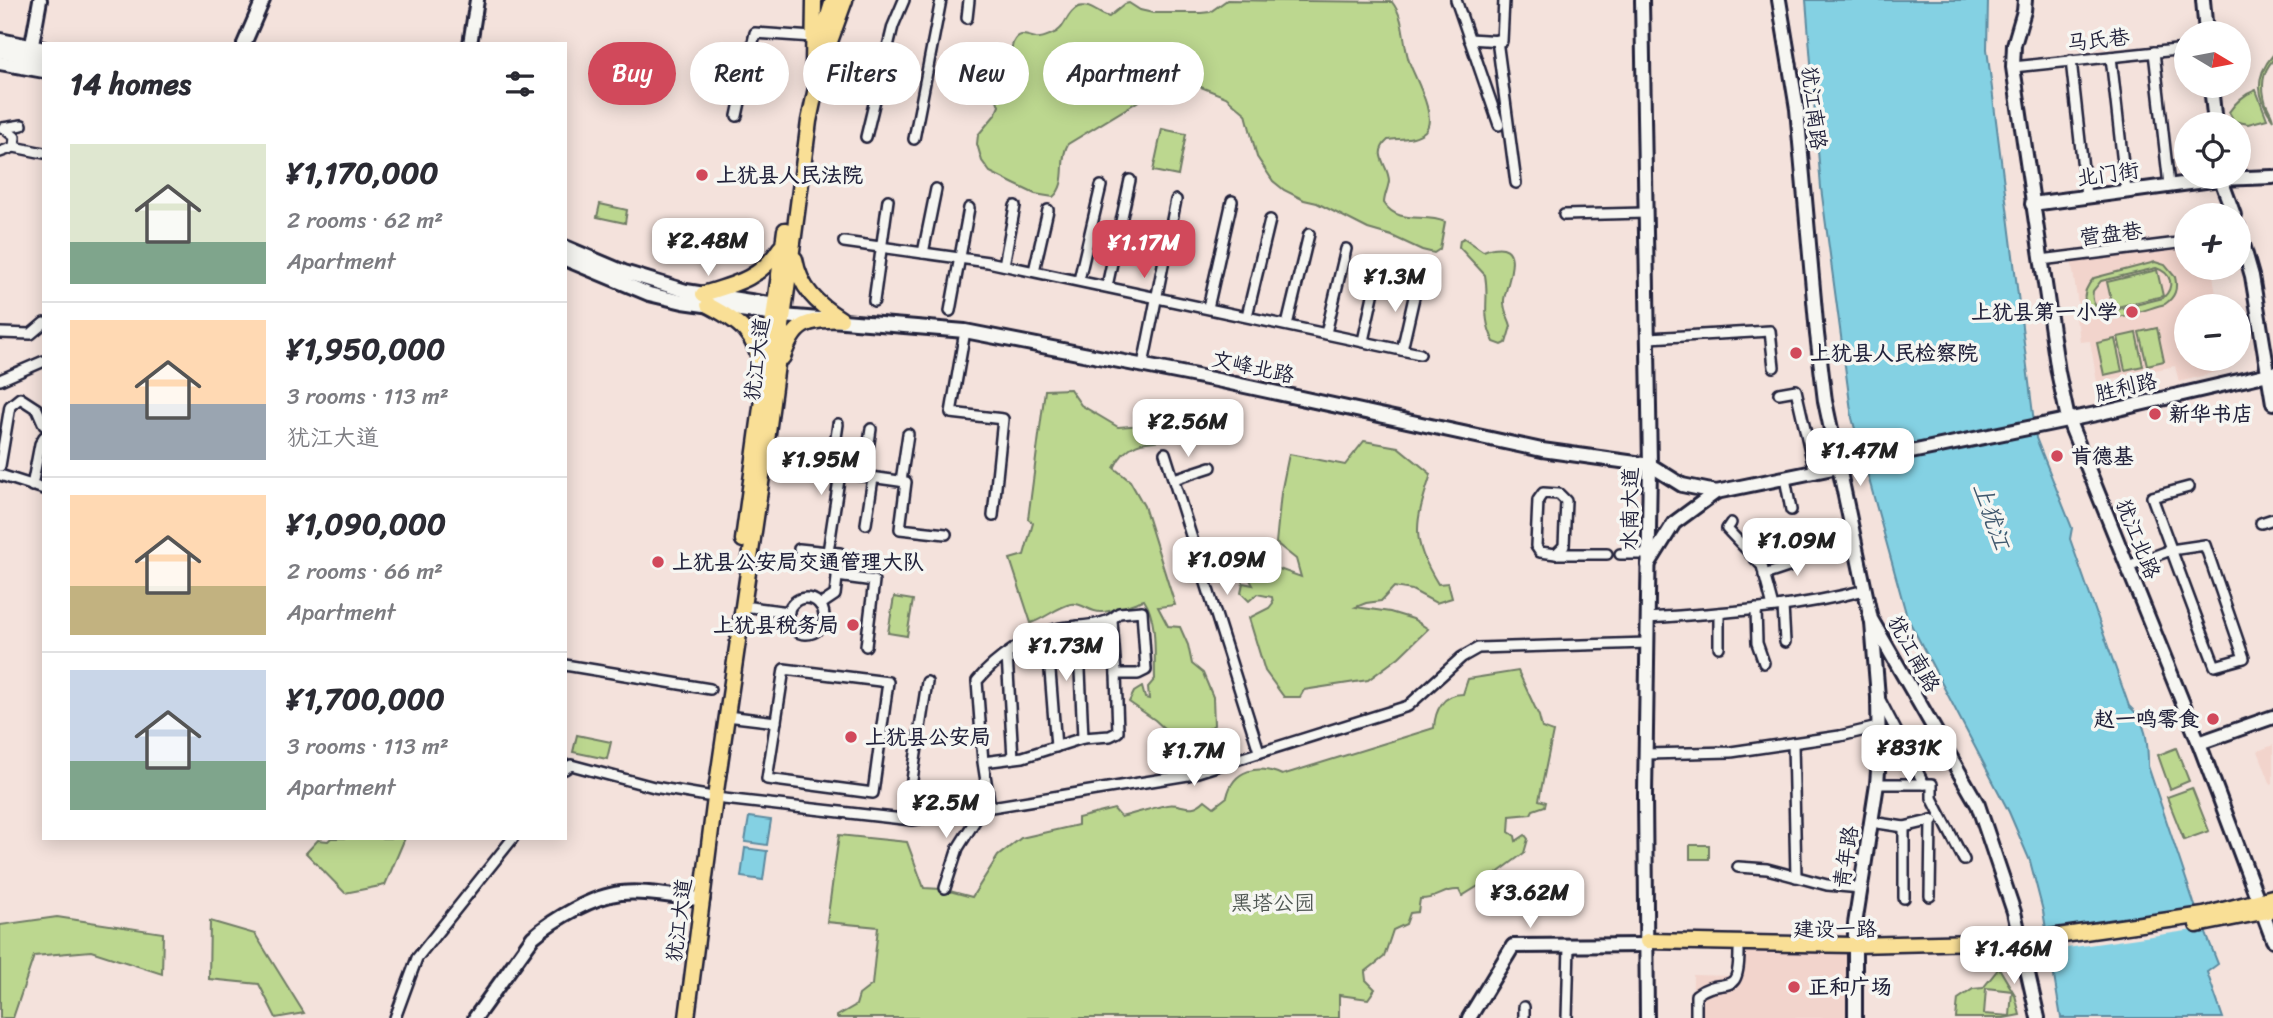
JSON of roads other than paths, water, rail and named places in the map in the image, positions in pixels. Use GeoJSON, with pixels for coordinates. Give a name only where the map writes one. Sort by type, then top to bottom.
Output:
{"type":"FeatureCollection","features":[{"type":"Feature","properties":{"kind":"main road"},"geometry":{"type":"LineString","coordinates":[[813,42],[814,0]]}},
{"type":"Feature","properties":{"kind":"main road","name":"犹江大道"},"geometry":{"type":"LineString","coordinates":[[821,42],[833,0]]}},
{"type":"Feature","properties":{"kind":"main road","name":"犹江大道"},"geometry":{"type":"LineString","coordinates":[[687,1018],[711,797],[788,245],[820,69],[845,0]]}},
{"type":"Feature","properties":{"kind":"main road","name":"犹江大道"},"geometry":{"type":"LineString","coordinates":[[788,245],[804,105]]}},
{"type":"Feature","properties":{"kind":"main road"},"geometry":{"type":"LineString","coordinates":[[769,383],[758,348],[750,335],[706,300],[744,282],[788,245],[797,274],[811,296],[820,306],[842,319]]}},
{"type":"Feature","properties":{"kind":"main road"},"geometry":{"type":"LineString","coordinates":[[769,383],[799,327],[809,321],[842,319]]}},
{"type":"Feature","properties":{"kind":"main road","name":"犹江大道"},"geometry":{"type":"LineString","coordinates":[[711,797],[727,716],[764,462],[769,383]]}},
{"type":"Feature","properties":{"kind":"main road","name":"犹江大道"},"geometry":{"type":"LineString","coordinates":[[678,1018],[699,899]]}},
{"type":"Feature","properties":{"kind":"main road","name":"建设一路"},"geometry":{"type":"LineString","coordinates":[[1648,945],[1739,951],[2025,944],[2206,919],[2267,906]]}},
{"type":"Feature","properties":{"kind":"main road"},"geometry":{"type":"LineString","coordinates":[[1648,945],[1854,947]]}},
{"type":"Feature","properties":{"kind":"street"},"geometry":{"type":"LineString","coordinates":[[34,55],[40,0]]}},
{"type":"Feature","properties":{"kind":"street"},"geometry":{"type":"LineString","coordinates":[[245,42],[263,0]]}},
{"type":"Feature","properties":{"kind":"street"},"geometry":{"type":"LineString","coordinates":[[470,42],[477,0]]}},
{"type":"Feature","properties":{"kind":"street"},"geometry":{"type":"LineString","coordinates":[[866,137],[893,26],[904,0]]}},
{"type":"Feature","properties":{"kind":"street"},"geometry":{"type":"LineString","coordinates":[[914,139],[941,0]]}},
{"type":"Feature","properties":{"kind":"street"},"geometry":{"type":"LineString","coordinates":[[967,18],[969,0]]}},
{"type":"Feature","properties":{"kind":"street"},"geometry":{"type":"LineString","coordinates":[[1456,0],[1499,125]]}},
{"type":"Feature","properties":{"kind":"street"},"geometry":{"type":"LineString","coordinates":[[1469,39],[1502,41],[1504,0]]}},
{"type":"Feature","properties":{"kind":"street","name":"水南大道"},"geometry":{"type":"LineString","coordinates":[[1642,0],[1650,465],[1645,795],[1647,1018]]}},
{"type":"Feature","properties":{"kind":"street","name":"犹江南路"},"geometry":{"type":"LineString","coordinates":[[1779,0],[1797,109],[1825,401],[1871,619],[1978,805],[2025,944],[2035,1018]]}},
{"type":"Feature","properties":{"kind":"street","name":"犹江北路"},"geometry":{"type":"LineString","coordinates":[[2025,0],[2014,46],[2013,67],[2058,372],[2068,419],[2267,906],[2273,940]]}},
{"type":"Feature","properties":{"kind":"street"},"geometry":{"type":"LineString","coordinates":[[2203,0],[2205,21]]}},
{"type":"Feature","properties":{"kind":"street"},"geometry":{"type":"LineString","coordinates":[[737,116],[755,33],[813,37]]}},
{"type":"Feature","properties":{"kind":"street"},"geometry":{"type":"LineString","coordinates":[[0,40],[34,55]]}},
{"type":"Feature","properties":{"kind":"street"},"geometry":{"type":"LineString","coordinates":[[1497,40],[1516,183]]}},
{"type":"Feature","properties":{"kind":"street","name":"马氏巷"},"geometry":{"type":"LineString","coordinates":[[2013,67],[2174,50]]}},
{"type":"Feature","properties":{"kind":"street"},"geometry":{"type":"LineString","coordinates":[[0,51],[34,55]]}},
{"type":"Feature","properties":{"kind":"street"},"geometry":{"type":"LineString","coordinates":[[2154,52],[2169,186]]}},
{"type":"Feature","properties":{"kind":"street"},"geometry":{"type":"LineString","coordinates":[[0,63],[34,55]]}},
{"type":"Feature","properties":{"kind":"street"},"geometry":{"type":"LineString","coordinates":[[2111,57],[2126,191]]}},
{"type":"Feature","properties":{"kind":"street"},"geometry":{"type":"LineString","coordinates":[[2071,60],[2086,196]]}},
{"type":"Feature","properties":{"kind":"street"},"geometry":{"type":"LineString","coordinates":[[2,129],[22,125]]}},
{"type":"Feature","properties":{"kind":"street"},"geometry":{"type":"LineString","coordinates":[[2,129],[15,137],[14,147]]}},
{"type":"Feature","properties":{"kind":"street"},"geometry":{"type":"LineString","coordinates":[[0,152],[14,147],[42,153]]}},
{"type":"Feature","properties":{"kind":"street","name":"北门街"},"geometry":{"type":"LineString","coordinates":[[2251,177],[2273,177]]}},
{"type":"Feature","properties":{"kind":"street"},"geometry":{"type":"LineString","coordinates":[[1107,286],[1130,180]]}},
{"type":"Feature","properties":{"kind":"street","name":"北门街"},"geometry":{"type":"LineString","coordinates":[[2032,204],[2174,185]]}},
{"type":"Feature","properties":{"kind":"street"},"geometry":{"type":"LineString","coordinates":[[1079,280],[1101,186]]}},
{"type":"Feature","properties":{"kind":"street"},"geometry":{"type":"LineString","coordinates":[[923,253],[936,189]]}},
{"type":"Feature","properties":{"kind":"street"},"geometry":{"type":"LineString","coordinates":[[874,301],[888,200]]}},
{"type":"Feature","properties":{"kind":"street"},"geometry":{"type":"LineString","coordinates":[[1143,365],[1176,200]]}},
{"type":"Feature","properties":{"kind":"street"},"geometry":{"type":"LineString","coordinates":[[1208,307],[1232,201]]}},
{"type":"Feature","properties":{"kind":"street"},"geometry":{"type":"LineString","coordinates":[[1004,265],[1015,206]]}},
{"type":"Feature","properties":{"kind":"street"},"geometry":{"type":"LineString","coordinates":[[950,312],[969,208]]}},
{"type":"Feature","properties":{"kind":"street"},"geometry":{"type":"LineString","coordinates":[[1034,271],[1048,210]]}},
{"type":"Feature","properties":{"kind":"street"},"geometry":{"type":"LineString","coordinates":[[1564,215],[1645,213]]}},
{"type":"Feature","properties":{"kind":"street"},"geometry":{"type":"LineString","coordinates":[[1247,316],[1270,220]]}},
{"type":"Feature","properties":{"kind":"street"},"geometry":{"type":"LineString","coordinates":[[1287,325],[1309,234]]}},
{"type":"Feature","properties":{"kind":"street"},"geometry":{"type":"LineString","coordinates":[[844,242],[1004,265],[1420,354]]}},
{"type":"Feature","properties":{"kind":"street","name":"营盘巷"},"geometry":{"type":"LineString","coordinates":[[2041,260],[2174,243]]}},
{"type":"Feature","properties":{"kind":"street"},"geometry":{"type":"LineString","coordinates":[[567,248],[706,300]]}},
{"type":"Feature","properties":{"kind":"street"},"geometry":{"type":"LineString","coordinates":[[1326,333],[1346,249]]}},
{"type":"Feature","properties":{"kind":"street"},"geometry":{"type":"LineString","coordinates":[[567,260],[649,294],[706,300]]}},
{"type":"Feature","properties":{"kind":"street"},"geometry":{"type":"LineString","coordinates":[[1363,341],[1379,268]]}},
{"type":"Feature","properties":{"kind":"street"},"geometry":{"type":"LineString","coordinates":[[2251,273],[2273,403]]}},
{"type":"Feature","properties":{"kind":"street"},"geometry":{"type":"LineString","coordinates":[[1402,350],[1417,284]]}},
{"type":"Feature","properties":{"kind":"street","name":"文峰北路"},"geometry":{"type":"LineString","coordinates":[[706,300],[842,319],[965,331],[1373,412],[1542,450],[1650,465]]}},
{"type":"Feature","properties":{"kind":"street"},"geometry":{"type":"LineString","coordinates":[[0,332],[32,334],[42,325]]}},
{"type":"Feature","properties":{"kind":"street"},"geometry":{"type":"LineString","coordinates":[[965,331],[951,414],[1003,419],[993,516]]}},
{"type":"Feature","properties":{"kind":"street"},"geometry":{"type":"LineString","coordinates":[[1649,338],[1770,331],[1774,367]]}},
{"type":"Feature","properties":{"kind":"street"},"geometry":{"type":"LineString","coordinates":[[0,380],[42,362]]}},
{"type":"Feature","properties":{"kind":"street","name":"胜利路"},"geometry":{"type":"LineString","coordinates":[[1716,492],[2068,419],[2270,373]]}},
{"type":"Feature","properties":{"kind":"street"},"geometry":{"type":"LineString","coordinates":[[1779,393],[1796,390],[1815,473]]}},
{"type":"Feature","properties":{"kind":"street"},"geometry":{"type":"LineString","coordinates":[[0,466],[10,406],[19,398],[37,409],[42,420]]}},
{"type":"Feature","properties":{"kind":"street"},"geometry":{"type":"LineString","coordinates":[[828,552],[838,424]]}},
{"type":"Feature","properties":{"kind":"street"},"geometry":{"type":"LineString","coordinates":[[866,524],[872,429]]}},
{"type":"Feature","properties":{"kind":"street"},"geometry":{"type":"LineString","coordinates":[[901,481],[908,434]]}},
{"type":"Feature","properties":{"kind":"street"},"geometry":{"type":"LineString","coordinates":[[32,486],[42,440]]}},
{"type":"Feature","properties":{"kind":"street"},"geometry":{"type":"LineString","coordinates":[[1165,453],[1259,751]]}},
{"type":"Feature","properties":{"kind":"street"},"geometry":{"type":"LineString","coordinates":[[764,462],[906,482],[900,528],[946,534]]}},
{"type":"Feature","properties":{"kind":"street"},"geometry":{"type":"LineString","coordinates":[[1650,465],[1682,485],[1716,492]]}},
{"type":"Feature","properties":{"kind":"street"},"geometry":{"type":"LineString","coordinates":[[1174,479],[1211,467]]}},
{"type":"Feature","properties":{"kind":"street"},"geometry":{"type":"LineString","coordinates":[[0,475],[42,488]]}},
{"type":"Feature","properties":{"kind":"street"},"geometry":{"type":"LineString","coordinates":[[1785,478],[1791,510]]}},
{"type":"Feature","properties":{"kind":"street"},"geometry":{"type":"LineString","coordinates":[[2128,566],[2171,550],[2205,545],[2244,659],[2215,666],[2171,550],[2152,497],[2189,487]]}},
{"type":"Feature","properties":{"kind":"street"},"geometry":{"type":"LineString","coordinates":[[1620,554],[1648,560],[1674,523],[1716,492]]}},
{"type":"Feature","properties":{"kind":"street"},"geometry":{"type":"LineString","coordinates":[[1556,554],[1564,546],[1566,501],[1559,494],[1544,493],[1538,500],[1536,546],[1540,552],[1556,554],[1607,554]]}},
{"type":"Feature","properties":{"kind":"street"},"geometry":{"type":"LineString","coordinates":[[2261,523],[2273,519]]}},
{"type":"Feature","properties":{"kind":"street"},"geometry":{"type":"LineString","coordinates":[[1731,523],[1727,529],[1762,566],[1778,606],[1785,642]]}},
{"type":"Feature","properties":{"kind":"street"},"geometry":{"type":"LineString","coordinates":[[1764,575],[1788,567],[1811,548]]}},
{"type":"Feature","properties":{"kind":"street"},"geometry":{"type":"LineString","coordinates":[[799,549],[840,554],[835,595],[820,606]]}},
{"type":"Feature","properties":{"kind":"street"},"geometry":{"type":"LineString","coordinates":[[837,576],[874,581],[866,646]]}},
{"type":"Feature","properties":{"kind":"street"},"geometry":{"type":"LineString","coordinates":[[1648,618],[1756,609],[1865,590]]}},
{"type":"Feature","properties":{"kind":"street"},"geometry":{"type":"LineString","coordinates":[[804,598],[813,600],[824,614],[822,623],[812,633],[804,634],[795,630],[789,621],[789,612],[796,602],[804,598]]}},
{"type":"Feature","properties":{"kind":"street"},"geometry":{"type":"LineString","coordinates":[[743,606],[789,612]]}},
{"type":"Feature","properties":{"kind":"street"},"geometry":{"type":"LineString","coordinates":[[1756,609],[1757,643],[1764,663]]}},
{"type":"Feature","properties":{"kind":"street"},"geometry":{"type":"LineString","coordinates":[[945,888],[958,848],[987,808],[978,681],[986,671],[1021,645],[1055,629],[1112,620],[1119,613],[1142,611],[1146,670],[1138,674],[1116,674]]}},
{"type":"Feature","properties":{"kind":"street"},"geometry":{"type":"LineString","coordinates":[[1719,613],[1719,647]]}},
{"type":"Feature","properties":{"kind":"street","name":"青年路"},"geometry":{"type":"LineString","coordinates":[[1855,1018],[1854,947],[1877,784],[1878,696],[1871,619]]}},
{"type":"Feature","properties":{"kind":"street"},"geometry":{"type":"LineString","coordinates":[[983,762],[1013,758],[1083,738],[1110,736],[1118,732],[1112,620]]}},
{"type":"Feature","properties":{"kind":"street"},"geometry":{"type":"LineString","coordinates":[[1078,626],[1083,738]]}},
{"type":"Feature","properties":{"kind":"street"},"geometry":{"type":"LineString","coordinates":[[1048,633],[1056,747]]}},
{"type":"Feature","properties":{"kind":"street"},"geometry":{"type":"LineString","coordinates":[[567,768],[571,765],[711,797],[906,819],[1188,775],[1408,706],[1462,657],[1478,648],[1648,643]]}},
{"type":"Feature","properties":{"kind":"street"},"geometry":{"type":"LineString","coordinates":[[1007,655],[1013,758]]}},
{"type":"Feature","properties":{"kind":"street"},"geometry":{"type":"LineString","coordinates":[[567,665],[710,689]]}},
{"type":"Feature","properties":{"kind":"street"},"geometry":{"type":"LineString","coordinates":[[784,669],[888,682],[873,793],[767,779],[776,722],[784,669]]}},
{"type":"Feature","properties":{"kind":"street"},"geometry":{"type":"LineString","coordinates":[[906,819],[927,681]]}},
{"type":"Feature","properties":{"kind":"street"},"geometry":{"type":"LineString","coordinates":[[1878,696],[1924,783]]}},
{"type":"Feature","properties":{"kind":"street"},"geometry":{"type":"LineString","coordinates":[[727,716],[776,722]]}},
{"type":"Feature","properties":{"kind":"street"},"geometry":{"type":"LineString","coordinates":[[2199,743],[2273,717]]}},
{"type":"Feature","properties":{"kind":"street"},"geometry":{"type":"LineString","coordinates":[[1646,754],[1731,752],[1840,736],[1878,727]]}},
{"type":"Feature","properties":{"kind":"street"},"geometry":{"type":"LineString","coordinates":[[1793,743],[1796,877]]}},
{"type":"Feature","properties":{"kind":"street"},"geometry":{"type":"LineString","coordinates":[[1877,784],[1932,783],[1932,798],[1964,860]]}},
{"type":"Feature","properties":{"kind":"street"},"geometry":{"type":"LineString","coordinates":[[1871,821],[1905,827],[1942,817]]}},
{"type":"Feature","properties":{"kind":"street"},"geometry":{"type":"LineString","coordinates":[[1930,896],[1931,820]]}},
{"type":"Feature","properties":{"kind":"street"},"geometry":{"type":"LineString","coordinates":[[1904,898],[1905,827]]}},
{"type":"Feature","properties":{"kind":"street"},"geometry":{"type":"LineString","coordinates":[[395,1018],[417,958],[511,840]]}},
{"type":"Feature","properties":{"kind":"street"},"geometry":{"type":"LineString","coordinates":[[1738,867],[1767,869],[1827,885],[1861,888]]}},
{"type":"Feature","properties":{"kind":"street"},"geometry":{"type":"LineString","coordinates":[[475,1018],[533,937],[545,926],[572,911],[602,897],[621,892],[699,899]]}},
{"type":"Feature","properties":{"kind":"street"},"geometry":{"type":"LineString","coordinates":[[1469,1018],[1513,946],[1648,945]]}},
{"type":"Feature","properties":{"kind":"street"},"geometry":{"type":"LineString","coordinates":[[1567,1018],[1569,946]]}},
{"type":"Feature","properties":{"kind":"street"},"geometry":{"type":"LineString","coordinates":[[1696,1018],[1696,995],[1707,987],[1727,986],[1734,982],[1738,973],[1739,951]]}},
{"type":"Feature","properties":{"kind":"street"},"geometry":{"type":"LineString","coordinates":[[1524,1007],[1524,1018]]}},
{"type":"Feature","properties":{"kind":"water","name":"上犹江"},"geometry":{"type":"Polygon","coordinates":[[[1806,0],[1988,0],[1987,49],[2036,438],[2072,528],[2070,539],[2129,706],[2140,718],[2143,726],[2147,741],[2148,766],[2194,903],[2218,964],[2207,972],[2223,1018],[2061,1018],[2043,911],[2030,861],[2009,812],[1907,617],[1852,418],[1821,188],[1806,0]]]}},
{"type":"Feature","properties":{"kind":"water"},"geometry":{"type":"Polygon","coordinates":[[[749,817],[771,820],[767,845],[745,842],[749,817]]]}},
{"type":"Feature","properties":{"kind":"water"},"geometry":{"type":"Polygon","coordinates":[[[745,848],[767,851],[763,880],[741,877],[745,848]]]}},
{"type":"Feature","properties":{"kind":"place","name":"上犹县人民法院"},"geometry":{"type":"Point","coordinates":[702,175]}},
{"type":"Feature","properties":{"kind":"place","name":"上犹县第一小学"},"geometry":{"type":"Point","coordinates":[2132,312]}},
{"type":"Feature","properties":{"kind":"place","name":"上犹县人民检察院"},"geometry":{"type":"Point","coordinates":[1796,353]}},
{"type":"Feature","properties":{"kind":"place","name":"新华书店"},"geometry":{"type":"Point","coordinates":[2155,414]}},
{"type":"Feature","properties":{"kind":"place","name":"肯德基"},"geometry":{"type":"Point","coordinates":[2057,456]}},
{"type":"Feature","properties":{"kind":"place","name":"上犹县公安局交通管理大队"},"geometry":{"type":"Point","coordinates":[658,562]}},
{"type":"Feature","properties":{"kind":"place","name":"上犹县税务局"},"geometry":{"type":"Point","coordinates":[853,625]}},
{"type":"Feature","properties":{"kind":"place","name":"赵一鸣零食"},"geometry":{"type":"Point","coordinates":[2213,719]}},
{"type":"Feature","properties":{"kind":"place","name":"上犹县公安局"},"geometry":{"type":"Point","coordinates":[851,737]}},
{"type":"Feature","properties":{"kind":"place","name":"正和广场"},"geometry":{"type":"Point","coordinates":[1794,987]}},
{"type":"Feature","properties":{"kind":"park label","name":"黑塔公园"},"geometry":{"type":"Point","coordinates":[1273,903]}}]}
